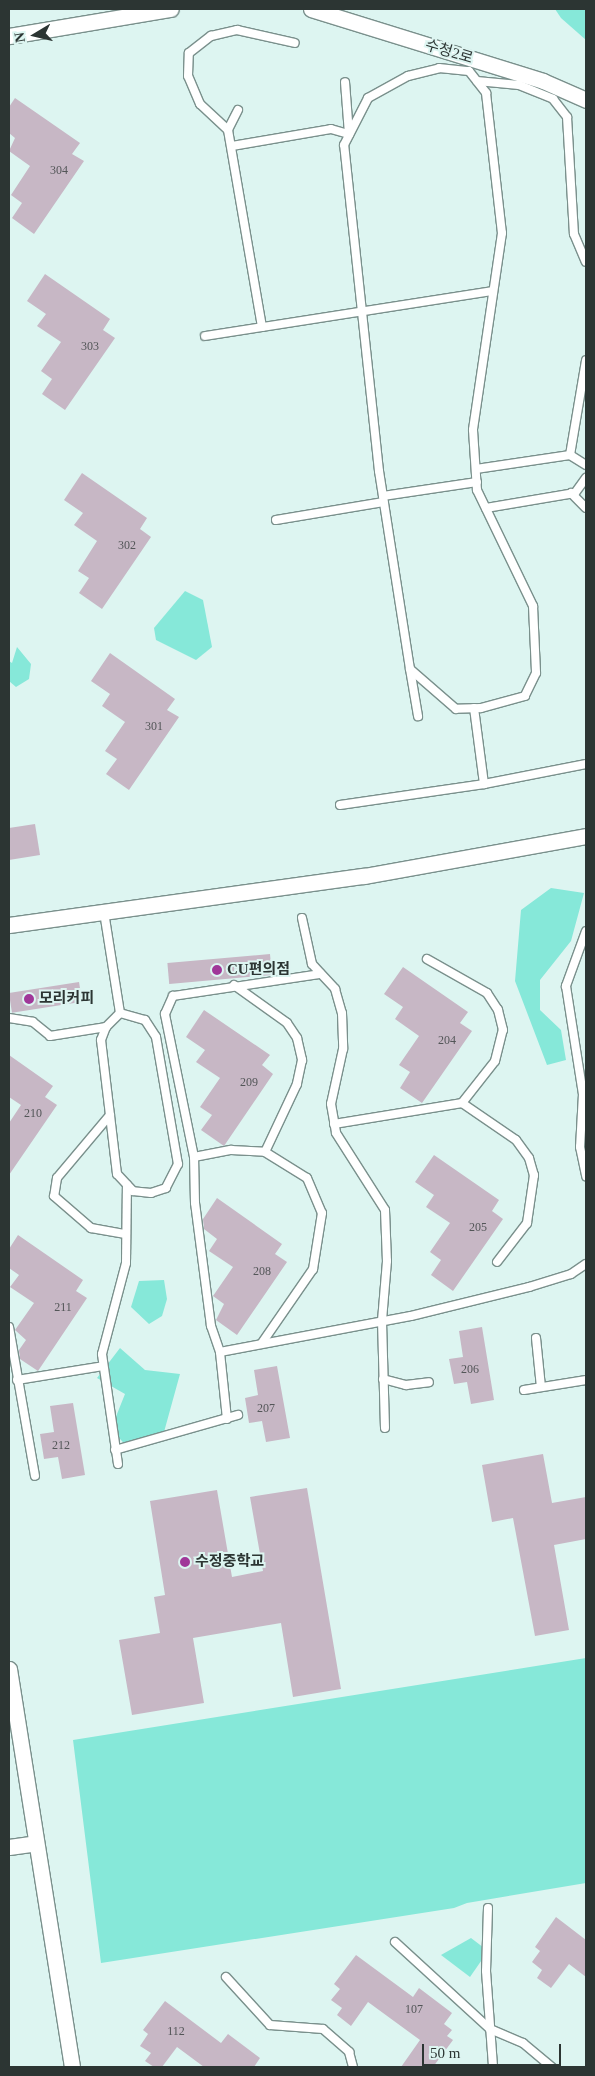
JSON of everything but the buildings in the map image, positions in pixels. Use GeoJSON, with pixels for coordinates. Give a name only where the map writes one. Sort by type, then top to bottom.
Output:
{"type":"FeatureCollection","features":[{"type":"Feature","properties":{"kind":"street"},"geometry":{"type":"LineString","coordinates":[[9,36],[172,9]]}},
{"type":"Feature","properties":{"kind":"street","name":"수청2로"},"geometry":{"type":"LineString","coordinates":[[311,9],[543,82],[586,100]]}},
{"type":"Feature","properties":{"kind":"street"},"geometry":{"type":"LineString","coordinates":[[9,925],[364,876],[586,836]]}},
{"type":"Feature","properties":{"kind":"street"},"geometry":{"type":"LineString","coordinates":[[9,1669],[72,2067]]}},
{"type":"Feature","properties":{"kind":"street"},"geometry":{"type":"LineString","coordinates":[[9,1847],[36,1842]]}},
{"type":"Feature","properties":{"kind":"lane"},"geometry":{"type":"LineString","coordinates":[[262,327],[228,130],[200,104],[188,76],[189,53],[211,36],[238,30],[296,42]]}},
{"type":"Feature","properties":{"kind":"lane"},"geometry":{"type":"LineString","coordinates":[[410,669],[456,708],[474,708],[525,696],[536,673],[533,606],[486,508],[477,482],[472,430],[502,233],[486,93],[469,71],[439,68],[408,76],[368,98],[344,145],[384,499],[410,669],[418,716]]}},
{"type":"Feature","properties":{"kind":"lane"},"geometry":{"type":"LineString","coordinates":[[345,82],[349,134]]}},
{"type":"Feature","properties":{"kind":"lane"},"geometry":{"type":"LineString","coordinates":[[477,82],[519,85],[553,99],[567,117],[574,234],[586,262]]}},
{"type":"Feature","properties":{"kind":"lane"},"geometry":{"type":"LineString","coordinates":[[228,130],[238,110]]}},
{"type":"Feature","properties":{"kind":"lane"},"geometry":{"type":"LineString","coordinates":[[232,146],[331,129],[349,134]]}},
{"type":"Feature","properties":{"kind":"lane"},"geometry":{"type":"LineString","coordinates":[[205,336],[493,291]]}},
{"type":"Feature","properties":{"kind":"lane"},"geometry":{"type":"LineString","coordinates":[[570,455],[586,360]]}},
{"type":"Feature","properties":{"kind":"lane"},"geometry":{"type":"LineString","coordinates":[[476,469],[570,455],[586,465]]}},
{"type":"Feature","properties":{"kind":"lane"},"geometry":{"type":"LineString","coordinates":[[486,508],[570,493],[586,478]]}},
{"type":"Feature","properties":{"kind":"lane"},"geometry":{"type":"LineString","coordinates":[[276,520],[477,482]]}},
{"type":"Feature","properties":{"kind":"lane"},"geometry":{"type":"LineString","coordinates":[[570,493],[586,508]]}},
{"type":"Feature","properties":{"kind":"lane"},"geometry":{"type":"LineString","coordinates":[[474,708],[484,784]]}},
{"type":"Feature","properties":{"kind":"lane"},"geometry":{"type":"LineString","coordinates":[[340,805],[484,784],[586,764]]}},
{"type":"Feature","properties":{"kind":"lane"},"geometry":{"type":"LineString","coordinates":[[104,912],[120,1013]]}},
{"type":"Feature","properties":{"kind":"lane"},"geometry":{"type":"LineString","coordinates":[[302,918],[307,948],[320,974],[335,989],[342,1013],[343,1049],[331,1104],[336,1133],[384,1210],[387,1261],[382,1321],[385,1428]]}},
{"type":"Feature","properties":{"kind":"lane"},"geometry":{"type":"LineString","coordinates":[[586,931],[566,986],[585,1093],[580,1147],[586,1176]]}},
{"type":"Feature","properties":{"kind":"lane"},"geometry":{"type":"LineString","coordinates":[[334,1124],[462,1103],[495,1062],[503,1030],[498,1010],[487,993],[427,959]]}},
{"type":"Feature","properties":{"kind":"lane"},"geometry":{"type":"LineString","coordinates":[[227,1419],[220,1352],[210,1317],[195,1202],[194,1157],[164,1014],[173,996],[234,985],[320,974]]}},
{"type":"Feature","properties":{"kind":"lane"},"geometry":{"type":"LineString","coordinates":[[234,985],[286,1023],[297,1038],[302,1060],[297,1084],[265,1152]]}},
{"type":"Feature","properties":{"kind":"lane"},"geometry":{"type":"LineString","coordinates":[[120,1013],[145,1020],[156,1037],[178,1164],[166,1188],[151,1193],[133,1191],[117,1174],[100,1040],[106,1027],[120,1013]]}},
{"type":"Feature","properties":{"kind":"lane"},"geometry":{"type":"LineString","coordinates":[[9,1018],[33,1022],[50,1036],[106,1027]]}},
{"type":"Feature","properties":{"kind":"lane"},"geometry":{"type":"LineString","coordinates":[[149,1027],[166,1023]]}},
{"type":"Feature","properties":{"kind":"lane"},"geometry":{"type":"LineString","coordinates":[[462,1103],[516,1140],[529,1158],[534,1175],[527,1222],[497,1262]]}},
{"type":"Feature","properties":{"kind":"lane"},"geometry":{"type":"LineString","coordinates":[[110,1115],[57,1178],[54,1196],[91,1228],[125,1234]]}},
{"type":"Feature","properties":{"kind":"lane"},"geometry":{"type":"LineString","coordinates":[[194,1157],[231,1150],[265,1152],[307,1178],[322,1213],[313,1269],[262,1343]]}},
{"type":"Feature","properties":{"kind":"lane"},"geometry":{"type":"LineString","coordinates":[[118,1464],[102,1354],[126,1263],[127,1185]]}},
{"type":"Feature","properties":{"kind":"lane"},"geometry":{"type":"LineString","coordinates":[[220,1352],[382,1321],[529,1287],[571,1274],[586,1264]]}},
{"type":"Feature","properties":{"kind":"lane"},"geometry":{"type":"LineString","coordinates":[[9,1327],[35,1476]]}},
{"type":"Feature","properties":{"kind":"lane"},"geometry":{"type":"LineString","coordinates":[[536,1338],[541,1387]]}},
{"type":"Feature","properties":{"kind":"lane"},"geometry":{"type":"LineString","coordinates":[[17,1380],[103,1366]]}},
{"type":"Feature","properties":{"kind":"lane"},"geometry":{"type":"LineString","coordinates":[[383,1379],[406,1385],[429,1382]]}},
{"type":"Feature","properties":{"kind":"lane"},"geometry":{"type":"LineString","coordinates":[[524,1390],[586,1380]]}},
{"type":"Feature","properties":{"kind":"lane"},"geometry":{"type":"LineString","coordinates":[[115,1450],[238,1415]]}},
{"type":"Feature","properties":{"kind":"lane"},"geometry":{"type":"LineString","coordinates":[[488,1908],[486,1972],[493,2067]]}},
{"type":"Feature","properties":{"kind":"lane"},"geometry":{"type":"LineString","coordinates":[[395,1942],[490,2029],[523,2044],[552,2067]]}},
{"type":"Feature","properties":{"kind":"lane"},"geometry":{"type":"LineString","coordinates":[[226,1977],[270,2025],[323,2029],[349,2052],[353,2067]]}},
{"type":"Feature","properties":{"kind":"green space"},"geometry":{"type":"Polygon","coordinates":[[[555,9],[586,9],[586,40],[561,18],[555,9]]]}},
{"type":"Feature","properties":{"kind":"green space"},"geometry":{"type":"Polygon","coordinates":[[[185,591],[203,600],[212,647],[196,660],[156,640],[154,628],[185,591]]]}},
{"type":"Feature","properties":{"kind":"green space"},"geometry":{"type":"Polygon","coordinates":[[[17,647],[31,664],[29,679],[16,687],[9,681],[9,661],[12,663],[17,647]]]}},
{"type":"Feature","properties":{"kind":"green space"},"geometry":{"type":"Polygon","coordinates":[[[551,888],[584,893],[571,941],[540,980],[540,1010],[561,1030],[566,1060],[547,1065],[515,981],[521,910],[551,888]]]}},
{"type":"Feature","properties":{"kind":"green space"},"geometry":{"type":"Polygon","coordinates":[[[164,1280],[167,1299],[162,1316],[149,1324],[131,1307],[139,1281],[164,1280]]]}},
{"type":"Feature","properties":{"kind":"green space"},"geometry":{"type":"Polygon","coordinates":[[[120,1348],[145,1370],[180,1374],[164,1432],[131,1451],[111,1429],[125,1394],[97,1378],[120,1348]]]}},
{"type":"Feature","properties":{"kind":"green space"},"geometry":{"type":"Polygon","coordinates":[[[586,1658],[586,1883],[467,1903],[454,1908],[101,1963],[73,1740],[586,1658]]]}},
{"type":"Feature","properties":{"kind":"green space"},"geometry":{"type":"Polygon","coordinates":[[[471,1938],[488,1951],[470,1977],[441,1955],[471,1938]]]}},
{"type":"Feature","properties":{"kind":"place","name":"CU편의점"},"geometry":{"type":"Point","coordinates":[217,970]}},
{"type":"Feature","properties":{"kind":"place","name":"모리커피"},"geometry":{"type":"Point","coordinates":[29,999]}},
{"type":"Feature","properties":{"kind":"place","name":"수정중학교"},"geometry":{"type":"Point","coordinates":[185,1562]}}]}
